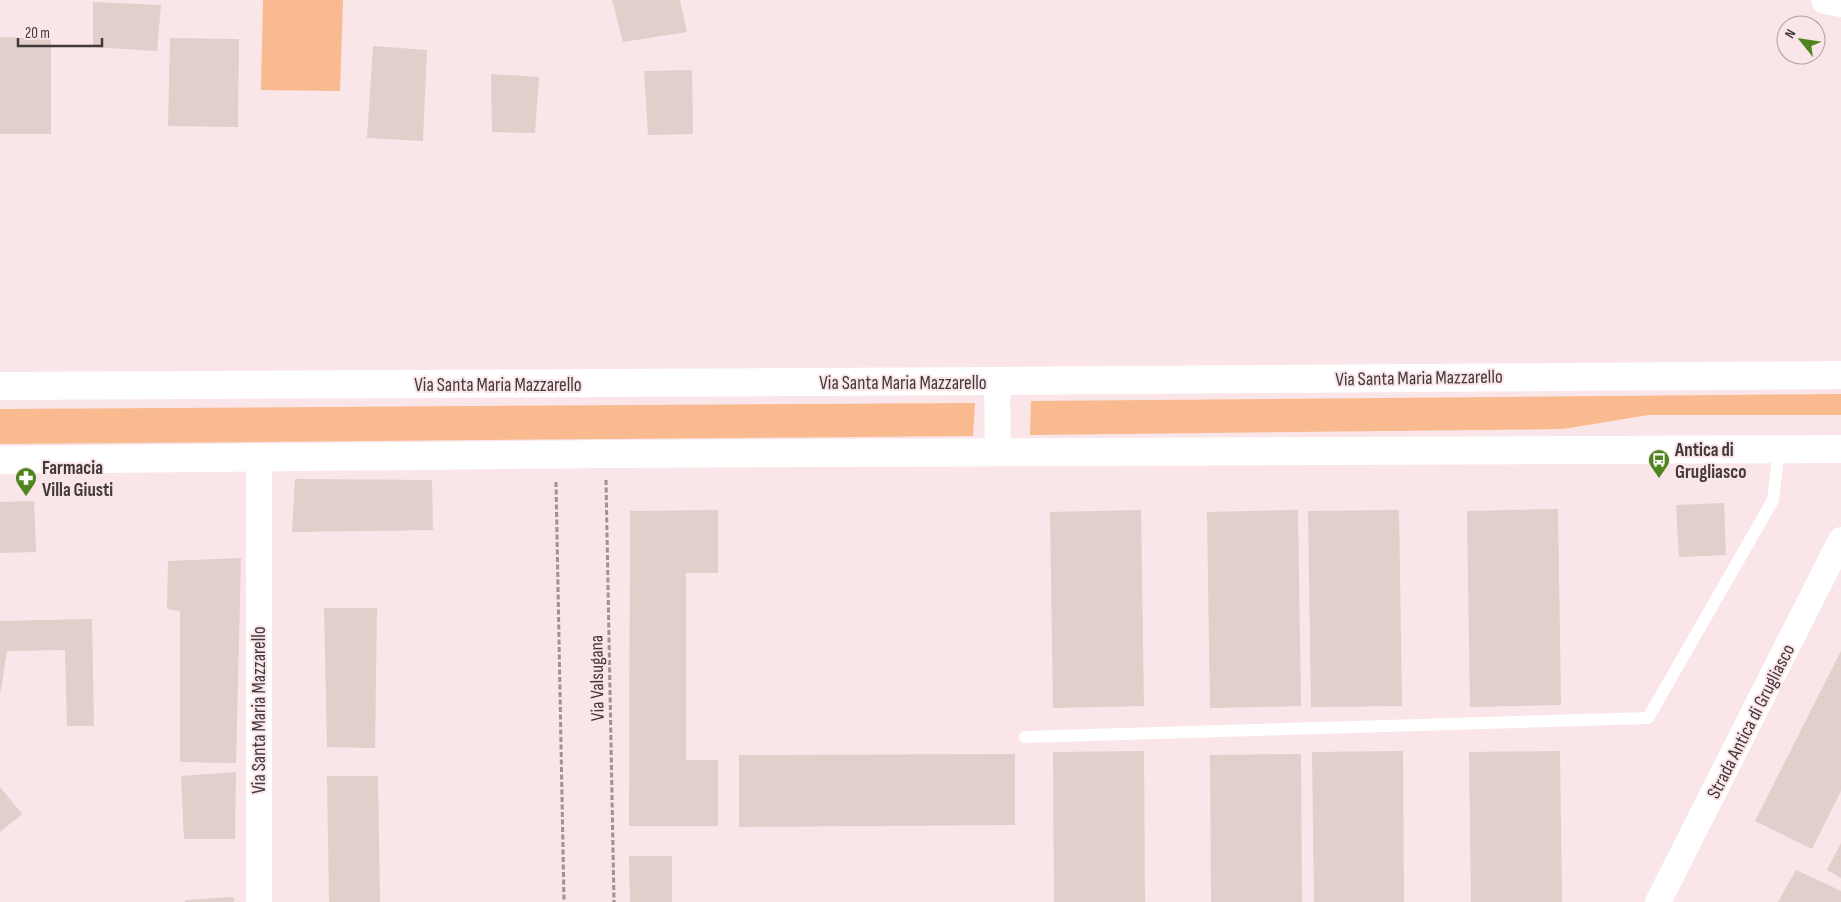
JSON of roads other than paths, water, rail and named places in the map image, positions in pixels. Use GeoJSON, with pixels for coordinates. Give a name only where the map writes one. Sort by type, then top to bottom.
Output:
{"type":"FeatureCollection","features":[{"type":"Feature","properties":{"kind":"main road"},"geometry":{"type":"LineString","coordinates":[[1825,0],[1841,3]]}},
{"type":"Feature","properties":{"kind":"main road","name":"Via Santa Maria Mazzarello"},"geometry":{"type":"LineString","coordinates":[[0,386],[1841,374]]}},
{"type":"Feature","properties":{"kind":"main road"},"geometry":{"type":"LineString","coordinates":[[0,460],[556,454],[1841,449]]}},
{"type":"Feature","properties":{"kind":"street","name":"Via Santa Maria Mazzarello"},"geometry":{"type":"LineString","coordinates":[[997,381],[998,452]]}},
{"type":"Feature","properties":{"kind":"street","name":"Via Santa Maria Mazzarello"},"geometry":{"type":"LineString","coordinates":[[259,457],[259,902]]}},
{"type":"Feature","properties":{"kind":"street","name":"Strada Antica di Grugliasco"},"geometry":{"type":"LineString","coordinates":[[1658,902],[1841,540]]}},
{"type":"Feature","properties":{"kind":"lane"},"geometry":{"type":"LineString","coordinates":[[1025,738],[1648,718],[1773,500],[1779,449]]}},
{"type":"Feature","properties":{"kind":"place","name":"Antica di Grugliasco"},"geometry":{"type":"Point","coordinates":[1659,479]}},
{"type":"Feature","properties":{"kind":"place","name":"Farmacia Villa Giusti"},"geometry":{"type":"Point","coordinates":[26,497]}}]}
